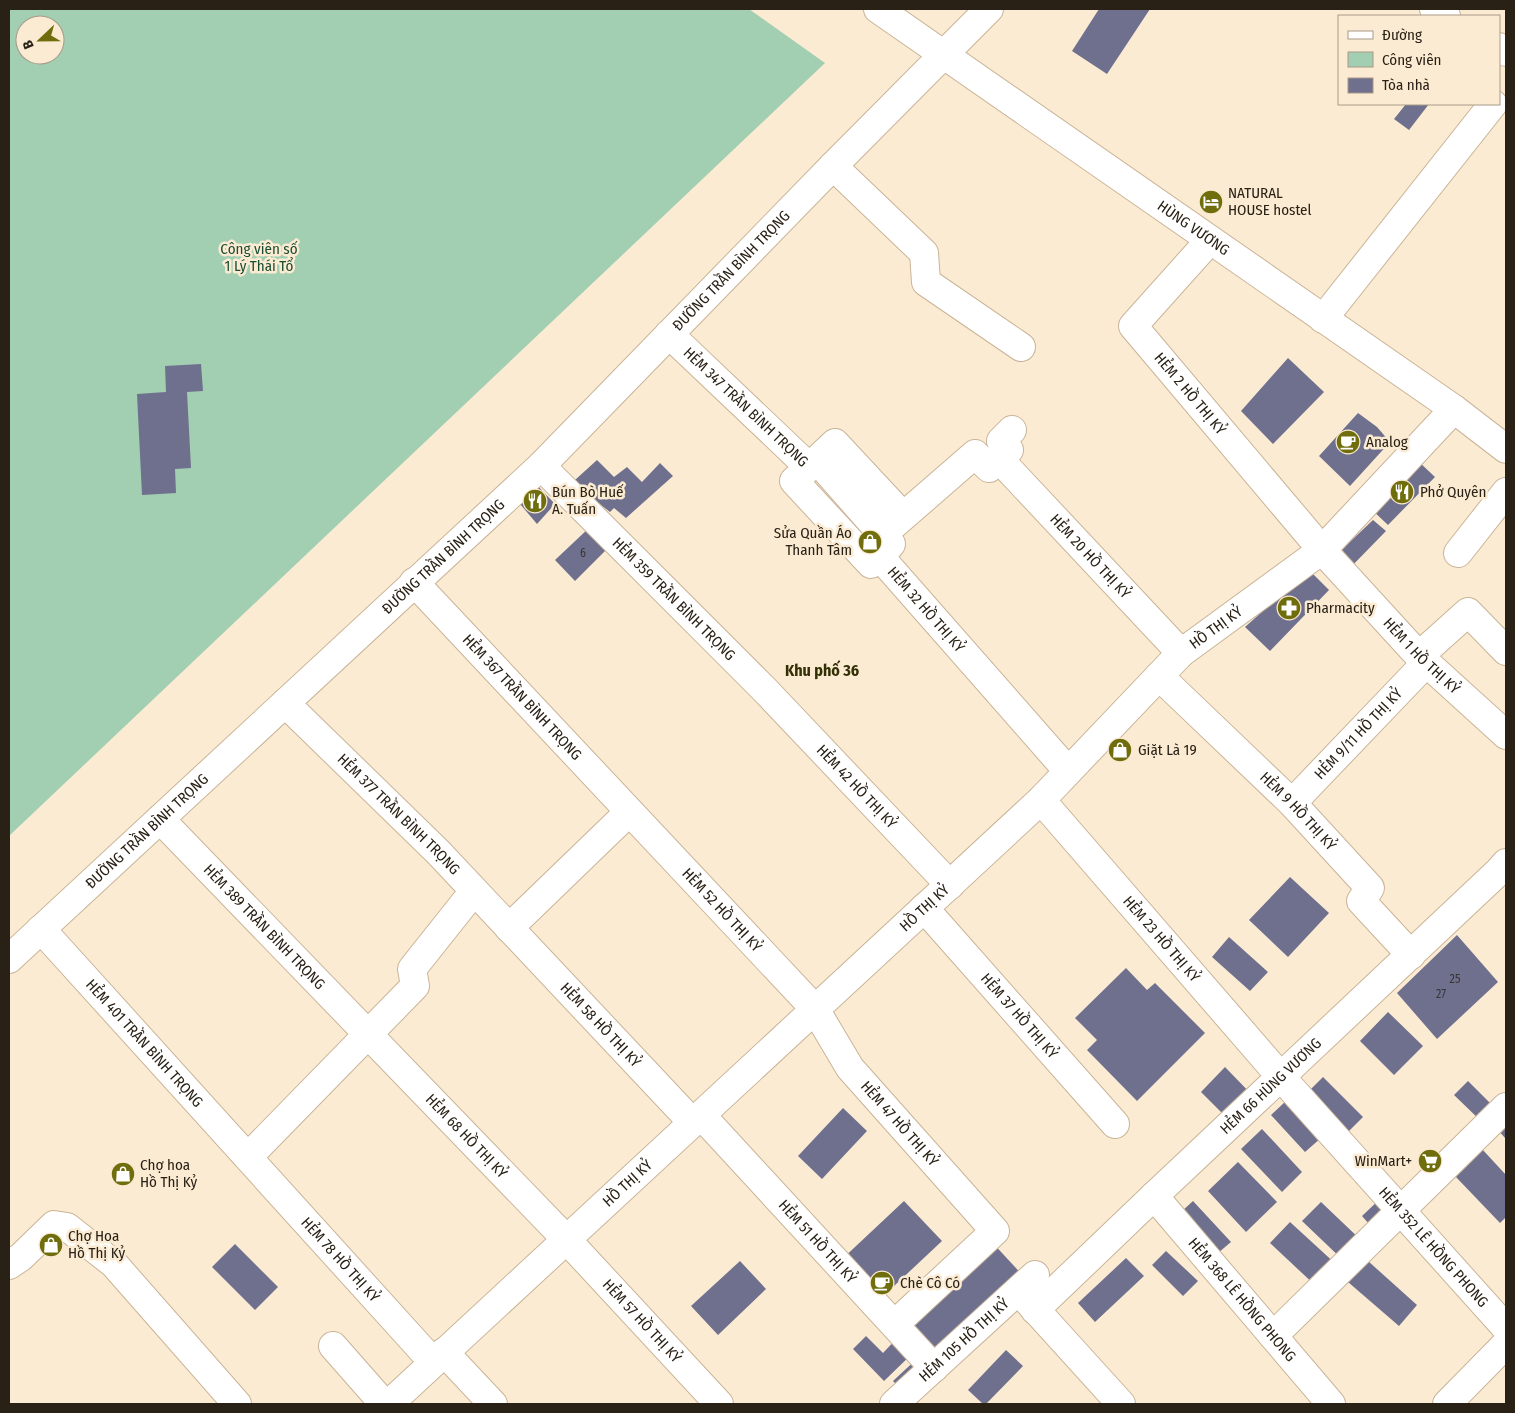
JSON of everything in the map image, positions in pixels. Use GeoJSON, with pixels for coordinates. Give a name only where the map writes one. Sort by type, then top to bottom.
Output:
{"type":"FeatureCollection","features":[{"type":"Feature","properties":{"kind":"street","name":"HÙNG VƯƠNG"},"geometry":{"type":"LineString","coordinates":[[878,9],[1454,409],[1506,449]]}},
{"type":"Feature","properties":{"kind":"street","name":"ĐƯỜNG TRẦN BÌNH TRỌNG"},"geometry":{"type":"LineString","coordinates":[[9,959],[541,466],[668,334],[989,9]]}},
{"type":"Feature","properties":{"kind":"street"},"geometry":{"type":"LineString","coordinates":[[1323,319],[1492,105]]}},
{"type":"Feature","properties":{"kind":"street"},"geometry":{"type":"LineString","coordinates":[[833,166],[924,253],[926,282],[1021,347]]}},
{"type":"Feature","properties":{"kind":"street","name":"HẺM 2 HỒ THỊ KỶ"},"geometry":{"type":"LineString","coordinates":[[1210,240],[1133,326],[1322,550]]}},
{"type":"Feature","properties":{"kind":"street","name":"HẺM 347 TRẦN BÌNH TRỌNG"},"geometry":{"type":"LineString","coordinates":[[668,334],[813,463]]}},
{"type":"Feature","properties":{"kind":"street","name":"HỒ THỊ KỶ"},"geometry":{"type":"LineString","coordinates":[[389,1404],[1041,800],[1181,653],[1322,550],[1454,409]]}},
{"type":"Feature","properties":{"kind":"street"},"geometry":{"type":"LineString","coordinates":[[881,546],[903,516],[975,454],[989,468],[1000,460],[1009,450],[1001,442],[1012,430]]}},
{"type":"Feature","properties":{"kind":"street"},"geometry":{"type":"LineString","coordinates":[[813,463],[835,443],[903,516]]}},
{"type":"Feature","properties":{"kind":"street","name":"HẺM 20 HỒ THỊ KỶ"},"geometry":{"type":"LineString","coordinates":[[1000,460],[1181,653]]}},
{"type":"Feature","properties":{"kind":"street","name":"HẺM 32 HỒ THỊ KỶ"},"geometry":{"type":"LineString","coordinates":[[813,463],[794,481],[871,564],[881,546],[1068,771]]}},
{"type":"Feature","properties":{"kind":"street","name":"HẺM 359 TRẦN BÌNH TRỌNG"},"geometry":{"type":"LineString","coordinates":[[541,466],[764,688]]}},
{"type":"Feature","properties":{"kind":"street"},"geometry":{"type":"LineString","coordinates":[[1458,553],[1506,492]]}},
{"type":"Feature","properties":{"kind":"street","name":"HẺM 1 HỒ THỊ KỶ"},"geometry":{"type":"LineString","coordinates":[[1322,550],[1422,660],[1506,735]]}},
{"type":"Feature","properties":{"kind":"street","name":"HẺM 367 TRẦN BÌNH TRỌNG"},"geometry":{"type":"LineString","coordinates":[[414,582],[628,812]]}},
{"type":"Feature","properties":{"kind":"street","name":"HẺM 9/11 HỒ THỊ KỶ"},"geometry":{"type":"LineString","coordinates":[[1292,803],[1468,612],[1506,651]]}},
{"type":"Feature","properties":{"kind":"street","name":"HẺM 9 HỒ THỊ KỶ"},"geometry":{"type":"LineString","coordinates":[[1159,676],[1292,803],[1370,888],[1361,901],[1411,955]]}},
{"type":"Feature","properties":{"kind":"street","name":"HẺM 42 HỒ THỊ KỶ"},"geometry":{"type":"LineString","coordinates":[[764,688],[950,885]]}},
{"type":"Feature","properties":{"kind":"street","name":"HẺM 377 TRẦN BÌNH TRỌNG"},"geometry":{"type":"LineString","coordinates":[[285,703],[438,852],[509,928]]}},
{"type":"Feature","properties":{"kind":"street","name":"HẺM 23 HỒ THỊ KỶ"},"geometry":{"type":"LineString","coordinates":[[1041,800],[1281,1077]]}},
{"type":"Feature","properties":{"kind":"street"},"geometry":{"type":"LineString","coordinates":[[509,928],[628,812]]}},
{"type":"Feature","properties":{"kind":"street","name":"HẺM 52 HỒ THỊ KỶ"},"geometry":{"type":"LineString","coordinates":[[628,812],[815,1009]]}},
{"type":"Feature","properties":{"kind":"street","name":"HẺM 389 TRẦN BÌNH TRỌNG"},"geometry":{"type":"LineString","coordinates":[[160,819],[368,1034]]}},
{"type":"Feature","properties":{"kind":"street","name":"HẺM 66 HÙNG VƯƠNG"},"geometry":{"type":"LineString","coordinates":[[1029,1291],[1154,1196],[1411,955],[1504,872]]}},
{"type":"Feature","properties":{"kind":"street"},"geometry":{"type":"LineString","coordinates":[[248,1158],[415,986],[412,969],[474,891]]}},
{"type":"Feature","properties":{"kind":"street","name":"HẺM 37 HỒ THỊ KỶ"},"geometry":{"type":"LineString","coordinates":[[924,908],[1115,1124]]}},
{"type":"Feature","properties":{"kind":"street","name":"HẺM 58 HỒ THỊ KỶ"},"geometry":{"type":"LineString","coordinates":[[509,928],[697,1119]]}},
{"type":"Feature","properties":{"kind":"street","name":"HẺM 401 TRẦN BÌNH TRỌNG"},"geometry":{"type":"LineString","coordinates":[[41,929],[248,1158]]}},
{"type":"Feature","properties":{"kind":"street","name":"HẺM 47 HỒ THỊ KỶ"},"geometry":{"type":"LineString","coordinates":[[815,1009],[850,1068],[995,1231],[895,1324]]}},
{"type":"Feature","properties":{"kind":"street","name":"HẺM 68 HỒ THỊ KỶ"},"geometry":{"type":"LineString","coordinates":[[368,1034],[566,1239]]}},
{"type":"Feature","properties":{"kind":"street","name":"HẺM 352 LÊ HỒNG PHONG"},"geometry":{"type":"LineString","coordinates":[[1281,1077],[1506,1328]]}},
{"type":"Feature","properties":{"kind":"street"},"geometry":{"type":"LineString","coordinates":[[1273,1336],[1506,1107]]}},
{"type":"Feature","properties":{"kind":"street","name":"HẺM 51 HỒ THỊ KỶ"},"geometry":{"type":"LineString","coordinates":[[697,1119],[895,1324],[934,1368]]}},
{"type":"Feature","properties":{"kind":"street","name":"HẺM 78 HỒ THỊ KỶ"},"geometry":{"type":"LineString","coordinates":[[248,1158],[439,1357],[493,1404]]}},
{"type":"Feature","properties":{"kind":"street","name":"HẺM 368 LÊ HỒNG PHONG"},"geometry":{"type":"LineString","coordinates":[[1154,1196],[1331,1404]]}},
{"type":"Feature","properties":{"kind":"street"},"geometry":{"type":"LineString","coordinates":[[9,1265],[21,1257],[54,1225],[67,1227],[114,1264],[237,1404]]}},
{"type":"Feature","properties":{"kind":"street","name":"HẺM 57 HỒ THỊ KỶ"},"geometry":{"type":"LineString","coordinates":[[566,1239],[719,1404]]}},
{"type":"Feature","properties":{"kind":"street"},"geometry":{"type":"LineString","coordinates":[[1029,1291],[1120,1404]]}},
{"type":"Feature","properties":{"kind":"street","name":"HẺM 105 HỒ THỊ KỶ"},"geometry":{"type":"LineString","coordinates":[[909,1399],[934,1368],[1029,1291]]}},
{"type":"Feature","properties":{"kind":"street"},"geometry":{"type":"LineString","coordinates":[[1447,1404],[1506,1344]]}},
{"type":"Feature","properties":{"kind":"street"},"geometry":{"type":"LineString","coordinates":[[333,1346],[384,1404]]}},
{"type":"Feature","properties":{"kind":"green space","name":"Công viên số 1 Lý Thái Tổ"},"geometry":{"type":"Polygon","coordinates":[[[9,9],[749,9],[825,63],[9,836],[9,9]]]}},
{"type":"Feature","properties":{"kind":"building"},"geometry":{"type":"Polygon","coordinates":[[[1099,9],[1150,9],[1107,74],[1072,51],[1099,9]]]}},
{"type":"Feature","properties":{"kind":"building"},"geometry":{"type":"Polygon","coordinates":[[[1405,105],[1428,105],[1409,130],[1394,119],[1405,105]]]}},
{"type":"Feature","properties":{"kind":"building"},"geometry":{"type":"Polygon","coordinates":[[[1288,358],[1324,392],[1273,444],[1241,411],[1288,358]]]}},
{"type":"Feature","properties":{"kind":"building"},"geometry":{"type":"Polygon","coordinates":[[[201,364],[203,391],[187,392],[191,468],[175,469],[176,493],[142,495],[137,394],[166,392],[165,366],[201,364]]]}},
{"type":"Feature","properties":{"kind":"building"},"geometry":{"type":"Polygon","coordinates":[[[1358,413],[1377,427],[1390,442],[1350,486],[1319,456],[1358,413]]]}},
{"type":"Feature","properties":{"kind":"building"},"geometry":{"type":"Polygon","coordinates":[[[597,460],[614,477],[627,467],[642,482],[660,463],[673,476],[626,518],[614,508],[610,512],[592,498],[575,480],[597,460]]]}},
{"type":"Feature","properties":{"kind":"building","name":"Phở Quyên"},"geometry":{"type":"Polygon","coordinates":[[[1417,460],[1435,477],[1388,525],[1370,508],[1417,460]]]}},
{"type":"Feature","properties":{"kind":"building","name":"Bún Bò Huế A. Tuấn"},"geometry":{"type":"Polygon","coordinates":[[[532,480],[555,504],[537,524],[515,498],[532,480]]]}},
{"type":"Feature","properties":{"kind":"building"},"geometry":{"type":"Polygon","coordinates":[[[1373,520],[1386,531],[1347,571],[1335,556],[1373,520]]]}},
{"type":"Feature","properties":{"kind":"building"},"geometry":{"type":"Polygon","coordinates":[[[590,527],[610,546],[575,581],[555,560],[590,527]]]}},
{"type":"Feature","properties":{"kind":"building","name":"Pharmacity"},"geometry":{"type":"Polygon","coordinates":[[[1309,570],[1329,590],[1270,651],[1245,627],[1309,570]]]}},
{"type":"Feature","properties":{"kind":"building"},"geometry":{"type":"Polygon","coordinates":[[[1290,877],[1329,913],[1288,957],[1249,920],[1290,877]]]}},
{"type":"Feature","properties":{"kind":"building"},"geometry":{"type":"Polygon","coordinates":[[[1457,935],[1498,982],[1437,1039],[1397,993],[1457,935]]]}},
{"type":"Feature","properties":{"kind":"building"},"geometry":{"type":"Polygon","coordinates":[[[1229,937],[1268,972],[1250,991],[1212,957],[1229,937]]]}},
{"type":"Feature","properties":{"kind":"building"},"geometry":{"type":"Polygon","coordinates":[[[1126,968],[1147,990],[1155,983],[1205,1033],[1137,1101],[1087,1050],[1097,1040],[1075,1018],[1126,968]]]}},
{"type":"Feature","properties":{"kind":"building"},"geometry":{"type":"Polygon","coordinates":[[[1388,1012],[1423,1046],[1394,1075],[1360,1041],[1388,1012]]]}},
{"type":"Feature","properties":{"kind":"building"},"geometry":{"type":"Polygon","coordinates":[[[1225,1067],[1255,1098],[1231,1122],[1201,1092],[1225,1067]]]}},
{"type":"Feature","properties":{"kind":"building"},"geometry":{"type":"Polygon","coordinates":[[[1323,1077],[1363,1117],[1347,1133],[1307,1093],[1323,1077]]]}},
{"type":"Feature","properties":{"kind":"building"},"geometry":{"type":"Polygon","coordinates":[[[1468,1081],[1495,1108],[1482,1122],[1454,1095],[1468,1081]]]}},
{"type":"Feature","properties":{"kind":"building"},"geometry":{"type":"Polygon","coordinates":[[[1286,1101],[1321,1138],[1305,1152],[1271,1115],[1286,1101]]]}},
{"type":"Feature","properties":{"kind":"building"},"geometry":{"type":"Polygon","coordinates":[[[843,1108],[867,1131],[822,1179],[798,1156],[843,1108]]]}},
{"type":"Feature","properties":{"kind":"building"},"geometry":{"type":"Polygon","coordinates":[[[1506,1120],[1506,1139],[1497,1129],[1506,1120]]]}},
{"type":"Feature","properties":{"kind":"building"},"geometry":{"type":"Polygon","coordinates":[[[1262,1129],[1302,1172],[1282,1192],[1241,1149],[1262,1129]]]}},
{"type":"Feature","properties":{"kind":"building"},"geometry":{"type":"Polygon","coordinates":[[[1482,1149],[1506,1175],[1506,1217],[1500,1223],[1455,1176],[1482,1149]]]}},
{"type":"Feature","properties":{"kind":"building"},"geometry":{"type":"Polygon","coordinates":[[[1238,1162],[1277,1202],[1246,1232],[1208,1191],[1238,1162]]]}},
{"type":"Feature","properties":{"kind":"building"},"geometry":{"type":"Polygon","coordinates":[[[1381,1198],[1396,1214],[1377,1233],[1362,1216],[1381,1198]]]}},
{"type":"Feature","properties":{"kind":"building"},"geometry":{"type":"Polygon","coordinates":[[[904,1201],[942,1241],[877,1302],[839,1262],[904,1201]]]}},
{"type":"Feature","properties":{"kind":"building"},"geometry":{"type":"Polygon","coordinates":[[[1193,1201],[1231,1242],[1218,1253],[1181,1212],[1193,1201]]]}},
{"type":"Feature","properties":{"kind":"building"},"geometry":{"type":"Polygon","coordinates":[[[1321,1202],[1363,1242],[1345,1262],[1302,1221],[1321,1202]]]}},
{"type":"Feature","properties":{"kind":"building"},"geometry":{"type":"Polygon","coordinates":[[[1290,1222],[1338,1266],[1318,1288],[1270,1243],[1290,1222]]]}},
{"type":"Feature","properties":{"kind":"building"},"geometry":{"type":"Polygon","coordinates":[[[990,1240],[1026,1279],[942,1355],[907,1317],[990,1240]]]}},
{"type":"Feature","properties":{"kind":"building"},"geometry":{"type":"Polygon","coordinates":[[[235,1244],[278,1287],[255,1310],[212,1267],[235,1244]]]}},
{"type":"Feature","properties":{"kind":"building"},"geometry":{"type":"Polygon","coordinates":[[[1166,1251],[1198,1281],[1183,1296],[1152,1265],[1166,1251]]]}},
{"type":"Feature","properties":{"kind":"building"},"geometry":{"type":"Polygon","coordinates":[[[1126,1258],[1144,1276],[1095,1322],[1078,1303],[1126,1258]]]}},
{"type":"Feature","properties":{"kind":"building"},"geometry":{"type":"Polygon","coordinates":[[[740,1261],[766,1289],[718,1335],[691,1306],[740,1261]]]}},
{"type":"Feature","properties":{"kind":"building"},"geometry":{"type":"Polygon","coordinates":[[[1368,1261],[1417,1305],[1399,1326],[1348,1282],[1368,1261]]]}},
{"type":"Feature","properties":{"kind":"building"},"geometry":{"type":"Polygon","coordinates":[[[866,1336],[883,1353],[899,1336],[915,1351],[884,1381],[853,1349],[866,1336]]]}},
{"type":"Feature","properties":{"kind":"building"},"geometry":{"type":"Polygon","coordinates":[[[1006,1350],[1023,1366],[986,1404],[983,1404],[968,1390],[1006,1350]]]}},
{"type":"Feature","properties":{"kind":"building"},"geometry":{"type":"Polygon","coordinates":[[[921,1355],[904,1392],[893,1381],[921,1355]]]}},
{"type":"Feature","properties":{"kind":"place","name":"NATURAL HOUSE hostel"},"geometry":{"type":"Point","coordinates":[1211,202]}},
{"type":"Feature","properties":{"kind":"place","name":"Analog"},"geometry":{"type":"Point","coordinates":[1348,442]}},
{"type":"Feature","properties":{"kind":"place","name":"Phở Quyên"},"geometry":{"type":"Point","coordinates":[1402,492]}},
{"type":"Feature","properties":{"kind":"place","name":"Bún Bò Huế A. Tuấn"},"geometry":{"type":"Point","coordinates":[535,501]}},
{"type":"Feature","properties":{"kind":"place","name":"Sửa Quần Áo Thanh Tâm"},"geometry":{"type":"Point","coordinates":[870,542]}},
{"type":"Feature","properties":{"kind":"place","name":"Pharmacity"},"geometry":{"type":"Point","coordinates":[1289,608]}},
{"type":"Feature","properties":{"kind":"place","name":"Giặt Là 19"},"geometry":{"type":"Point","coordinates":[1120,750]}},
{"type":"Feature","properties":{"kind":"place","name":"WinMart+"},"geometry":{"type":"Point","coordinates":[1430,1161]}},
{"type":"Feature","properties":{"kind":"place","name":"Chợ hoa Hồ Thị Kỷ"},"geometry":{"type":"Point","coordinates":[123,1174]}},
{"type":"Feature","properties":{"kind":"place","name":"Chợ Hoa Hồ Thị Kỷ"},"geometry":{"type":"Point","coordinates":[51,1245]}},
{"type":"Feature","properties":{"kind":"place","name":"Chè Cô Có"},"geometry":{"type":"Point","coordinates":[882,1283]}},
{"type":"Feature","properties":{"kind":"district","name":"Khu phố 36"},"geometry":{"type":"Point","coordinates":[822,670]}}]}
